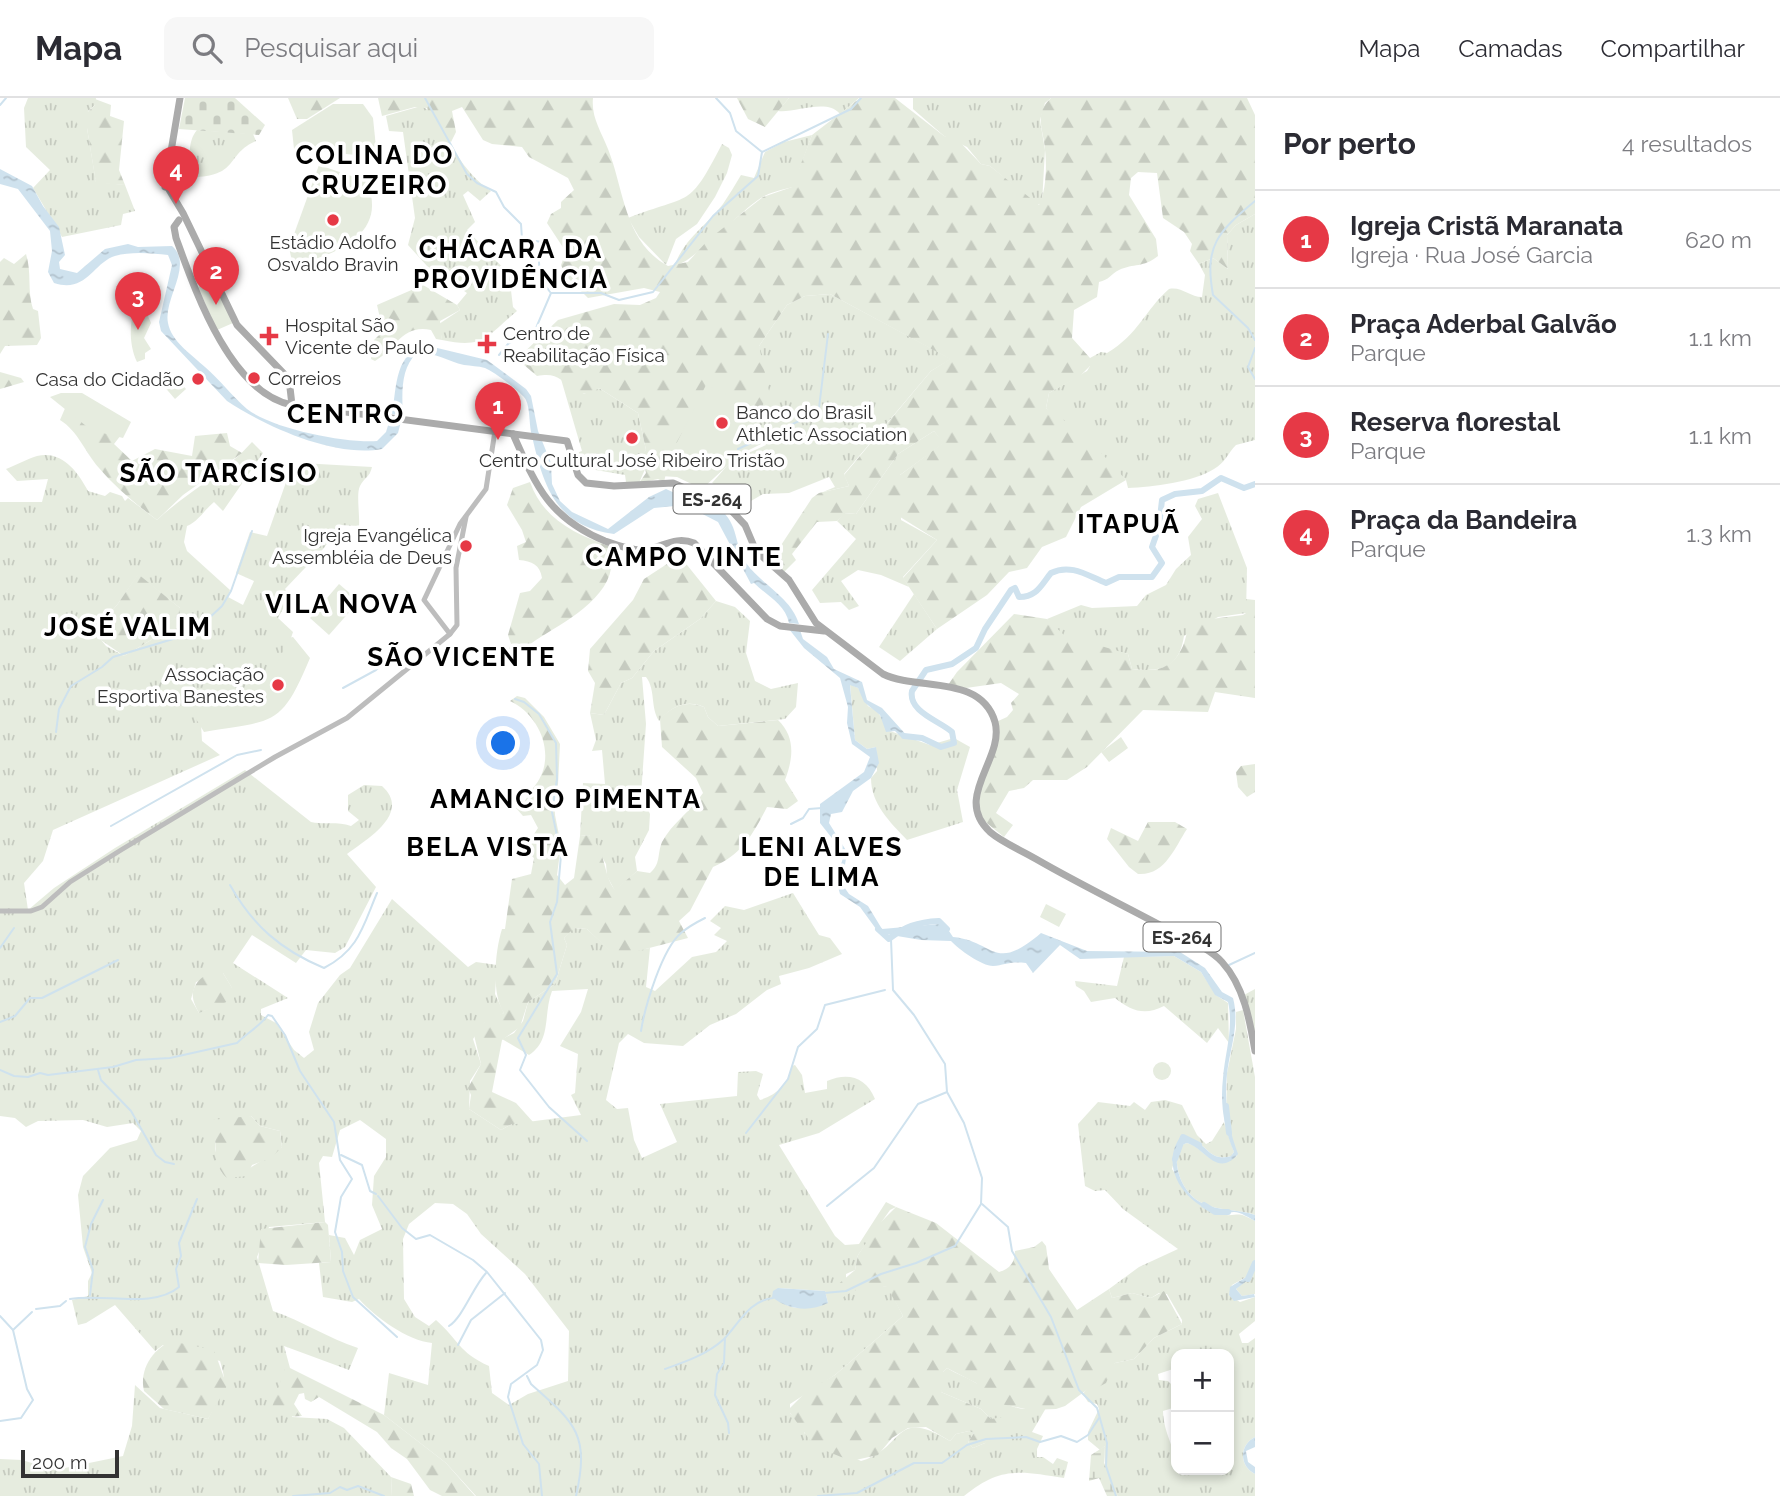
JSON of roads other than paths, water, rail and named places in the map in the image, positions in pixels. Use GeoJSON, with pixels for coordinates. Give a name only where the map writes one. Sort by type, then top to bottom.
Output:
{"type":"FeatureCollection","features":[{"type":"Feature","properties":{"kind":"main road","name":"ES-264"},"geometry":{"type":"LineString","coordinates":[[180,98],[165,183],[178,220],[174,227],[176,238],[216,334],[229,356],[262,391],[292,405],[566,441],[578,475],[586,483],[614,486],[673,483],[728,507],[745,525],[756,551],[789,580],[812,627]]}},
{"type":"Feature","properties":{"kind":"main road"},"geometry":{"type":"LineString","coordinates":[[165,183],[203,251],[237,325],[289,379],[292,405]]}},
{"type":"Feature","properties":{"kind":"main road"},"geometry":{"type":"LineString","coordinates":[[178,220],[189,224]]}},
{"type":"Feature","properties":{"kind":"main road"},"geometry":{"type":"LineString","coordinates":[[450,634],[424,600],[466,517],[486,489],[493,458],[495,431]]}},
{"type":"Feature","properties":{"kind":"main road","name":"ES-264"},"geometry":{"type":"LineString","coordinates":[[513,434],[539,490],[569,522],[592,535],[632,549],[646,549],[679,540],[694,543],[767,619],[787,627],[812,627],[824,631],[883,674],[967,691],[981,700],[991,713],[995,739],[976,792],[980,816],[996,836],[1218,958],[1238,987],[1255,1051]]}},
{"type":"Feature","properties":{"kind":"main road"},"geometry":{"type":"LineString","coordinates":[[0,911],[31,911],[42,907],[81,874],[275,757],[342,722],[450,634],[457,625],[456,568],[466,517]]}},
{"type":"Feature","properties":{"kind":"water"},"geometry":{"type":"Polygon","coordinates":[[[0,169],[32,186],[59,227],[65,255],[59,262],[60,269],[77,273],[105,249],[128,244],[138,247],[172,246],[180,263],[168,314],[170,330],[183,347],[247,409],[274,423],[346,440],[377,441],[386,432],[390,419],[401,421],[398,433],[382,449],[343,449],[281,430],[227,401],[161,331],[159,322],[172,265],[168,255],[118,255],[105,261],[81,282],[65,285],[54,283],[48,272],[52,251],[50,231],[18,189],[0,184],[0,169]]]}},
{"type":"Feature","properties":{"kind":"water"},"geometry":{"type":"Polygon","coordinates":[[[429,346],[487,360],[526,389],[531,396],[538,431],[551,463],[552,484],[560,501],[572,512],[608,529],[649,497],[666,489],[701,505],[716,506],[733,526],[746,563],[790,606],[799,624],[789,623],[780,605],[754,583],[751,584],[718,522],[685,505],[654,508],[614,534],[577,522],[554,500],[547,485],[531,432],[526,400],[489,370],[417,353],[407,366],[405,374],[403,416],[392,414],[403,362],[418,349],[429,346]]]}},
{"type":"Feature","properties":{"kind":"water"},"geometry":{"type":"Polygon","coordinates":[[[789,629],[800,630],[803,639],[827,657],[834,669],[862,682],[867,700],[882,708],[909,738],[901,737],[895,731],[886,732],[880,715],[864,702],[858,688],[850,685],[855,740],[867,749],[876,747],[879,763],[871,778],[853,791],[842,812],[831,814],[829,823],[847,852],[842,884],[849,894],[868,906],[882,929],[945,925],[953,937],[1003,953],[1025,945],[1041,933],[1087,951],[1180,952],[1205,968],[1222,992],[1233,998],[1235,1027],[1226,1095],[1229,1124],[1238,1154],[1230,1161],[1217,1163],[1187,1143],[1179,1146],[1177,1162],[1184,1186],[1195,1198],[1215,1207],[1255,1215],[1255,1221],[1239,1213],[1210,1211],[1198,1204],[1188,1196],[1175,1173],[1174,1148],[1181,1136],[1197,1142],[1217,1156],[1231,1156],[1234,1152],[1225,1125],[1222,1097],[1230,1012],[1228,1002],[1215,995],[1201,972],[1174,956],[1080,959],[1060,945],[1033,973],[1026,963],[988,965],[970,957],[951,941],[921,940],[879,933],[860,907],[840,894],[836,880],[843,858],[831,847],[835,842],[820,823],[820,804],[864,772],[870,757],[852,744],[847,723],[848,707],[840,678],[804,648],[789,629]]]}},
{"type":"Feature","properties":{"kind":"water"},"geometry":{"type":"Polygon","coordinates":[[[1255,1260],[1252,1277],[1236,1289],[1242,1296],[1254,1294],[1255,1297],[1234,1301],[1229,1295],[1230,1287],[1248,1276],[1255,1260]]]}},
{"type":"Feature","properties":{"kind":"water"},"geometry":{"type":"Polygon","coordinates":[[[778,1288],[825,1291],[828,1303],[805,1309],[791,1307],[772,1297],[773,1291],[778,1288]]]}},
{"type":"Feature","properties":{"kind":"water"},"geometry":{"type":"Polygon","coordinates":[[[1255,1437],[1255,1447],[1246,1451],[1248,1462],[1255,1467],[1255,1474],[1246,1466],[1243,1455],[1246,1445],[1255,1437]]]}},
{"type":"Feature","properties":{"kind":"waterway"},"geometry":{"type":"LineString","coordinates":[[0,105],[6,98]]}},
{"type":"Feature","properties":{"kind":"waterway"},"geometry":{"type":"LineString","coordinates":[[425,98],[467,174],[477,183],[496,192],[504,207],[521,224],[522,239],[542,242],[540,257]]}},
{"type":"Feature","properties":{"kind":"waterway"},"geometry":{"type":"LineString","coordinates":[[499,355],[508,344],[536,328],[551,293],[601,293],[619,300],[653,292],[713,216],[758,176],[762,152],[736,131],[730,113],[716,98]]}},
{"type":"Feature","properties":{"kind":"waterway"},"geometry":{"type":"LineString","coordinates":[[762,152],[851,109],[861,98]]}},
{"type":"Feature","properties":{"kind":"waterway"},"geometry":{"type":"LineString","coordinates":[[1255,201],[1223,231],[1213,251],[1211,264],[1213,295],[1248,328],[1255,340]]}},
{"type":"Feature","properties":{"kind":"waterway"},"geometry":{"type":"LineString","coordinates":[[539,262],[540,278],[550,292]]}},
{"type":"Feature","properties":{"kind":"waterway"},"geometry":{"type":"LineString","coordinates":[[738,449],[810,416],[819,408],[828,334]]}},
{"type":"Feature","properties":{"kind":"waterway"},"geometry":{"type":"LineString","coordinates":[[1255,348],[1248,367],[1255,379]]}},
{"type":"Feature","properties":{"kind":"waterway"},"geometry":{"type":"LineString","coordinates":[[904,736],[922,738],[941,747],[954,743],[952,732],[915,705],[912,691],[926,670],[952,664],[976,648],[985,629],[1011,590],[1015,588],[1019,597],[1030,595],[1038,590],[1051,573],[1066,569],[1106,583],[1119,577],[1152,577],[1162,563],[1152,547],[1159,527],[1162,500],[1175,494],[1202,491],[1221,478],[1244,488],[1255,484]]}},
{"type":"Feature","properties":{"kind":"waterway"},"geometry":{"type":"LineString","coordinates":[[56,732],[59,709],[71,686],[113,657],[193,633],[222,606],[231,591],[252,531]]}},
{"type":"Feature","properties":{"kind":"waterway"},"geometry":{"type":"LineString","coordinates":[[343,688],[376,670],[393,654]]}},
{"type":"Feature","properties":{"kind":"waterway"},"geometry":{"type":"LineString","coordinates":[[515,699],[524,702],[539,714],[556,743],[557,779],[552,812],[561,855],[557,902],[550,922],[557,974],[518,1038],[526,1055],[520,1070],[549,1107],[587,1141]]}},
{"type":"Feature","properties":{"kind":"waterway"},"geometry":{"type":"LineString","coordinates":[[111,826],[237,755],[261,750]]}},
{"type":"Feature","properties":{"kind":"waterway"},"geometry":{"type":"LineString","coordinates":[[791,824],[803,818],[809,809],[822,808]]}},
{"type":"Feature","properties":{"kind":"waterway"},"geometry":{"type":"LineString","coordinates":[[749,854],[774,842]]}},
{"type":"Feature","properties":{"kind":"waterway"},"geometry":{"type":"LineString","coordinates":[[230,885],[248,913],[281,945],[324,968],[336,961],[352,945],[377,893]]}},
{"type":"Feature","properties":{"kind":"waterway"},"geometry":{"type":"LineString","coordinates":[[641,1031],[650,993],[667,952],[681,933],[705,918]]}},
{"type":"Feature","properties":{"kind":"waterway"},"geometry":{"type":"LineString","coordinates":[[878,929],[889,939],[917,924],[939,921],[947,929]]}},
{"type":"Feature","properties":{"kind":"waterway"},"geometry":{"type":"LineString","coordinates":[[0,948],[14,928]]}},
{"type":"Feature","properties":{"kind":"waterway"},"geometry":{"type":"LineString","coordinates":[[824,1293],[846,1291],[881,1274],[955,1246],[981,1204],[982,1178],[964,1123],[947,1092],[945,1064],[914,1015],[893,990],[891,939]]}},
{"type":"Feature","properties":{"kind":"waterway"},"geometry":{"type":"LineString","coordinates":[[1229,965],[1255,953]]}},
{"type":"Feature","properties":{"kind":"waterway"},"geometry":{"type":"LineString","coordinates":[[0,1022],[15,1016],[30,998],[42,998],[118,960]]}},
{"type":"Feature","properties":{"kind":"waterway"},"geometry":{"type":"LineString","coordinates":[[746,1133],[788,1079],[798,1047],[817,1029],[825,1005],[885,990]]}},
{"type":"Feature","properties":{"kind":"waterway"},"geometry":{"type":"LineString","coordinates":[[0,1070],[14,1076],[28,1077],[40,1073],[48,1075],[113,1067],[136,1060],[170,1058],[237,1043],[268,1015],[272,1016],[285,1035],[300,1071],[334,1122],[340,1160],[352,1179],[341,1197],[335,1232],[342,1252],[343,1271],[353,1297],[397,1337]]}},
{"type":"Feature","properties":{"kind":"waterway"},"geometry":{"type":"LineString","coordinates":[[98,1070],[101,1080],[131,1111],[156,1155],[165,1162],[174,1164]]}},
{"type":"Feature","properties":{"kind":"waterway"},"geometry":{"type":"LineString","coordinates":[[827,1206],[874,1168],[918,1104],[947,1092]]}},
{"type":"Feature","properties":{"kind":"waterway"},"geometry":{"type":"LineString","coordinates":[[1226,1106],[1229,1133]]}},
{"type":"Feature","properties":{"kind":"waterway"},"geometry":{"type":"LineString","coordinates":[[1175,1159],[1183,1137],[1199,1145]]}},
{"type":"Feature","properties":{"kind":"waterway"},"geometry":{"type":"LineString","coordinates":[[341,1155],[362,1165],[370,1191],[376,1194]]}},
{"type":"Feature","properties":{"kind":"waterway"},"geometry":{"type":"LineString","coordinates":[[378,1196],[402,1228],[416,1239],[430,1235],[473,1260],[487,1272],[541,1340],[543,1350],[537,1365],[511,1384],[508,1397],[523,1444],[539,1464],[542,1496]]}},
{"type":"Feature","properties":{"kind":"waterway"},"geometry":{"type":"LineString","coordinates":[[70,1299],[142,1299],[168,1294],[179,1287],[176,1269],[181,1256],[179,1243],[197,1199]]}},
{"type":"Feature","properties":{"kind":"waterway"},"geometry":{"type":"LineString","coordinates":[[90,1295],[93,1270],[85,1247],[91,1224],[103,1200]]}},
{"type":"Feature","properties":{"kind":"waterway"},"geometry":{"type":"LineString","coordinates":[[982,1204],[1008,1227],[1012,1251],[1051,1317],[1079,1390],[1097,1408],[1107,1443],[1106,1466],[1116,1496]]}},
{"type":"Feature","properties":{"kind":"waterway"},"geometry":{"type":"LineString","coordinates":[[1204,1205],[1215,1212],[1228,1212]]}},
{"type":"Feature","properties":{"kind":"waterway"},"geometry":{"type":"LineString","coordinates":[[1248,1279],[1255,1263]]}},
{"type":"Feature","properties":{"kind":"waterway"},"geometry":{"type":"LineString","coordinates":[[449,1326],[459,1316],[486,1273]]}},
{"type":"Feature","properties":{"kind":"waterway"},"geometry":{"type":"LineString","coordinates":[[458,1345],[471,1320],[505,1293]]}},
{"type":"Feature","properties":{"kind":"waterway"},"geometry":{"type":"LineString","coordinates":[[665,1369],[711,1349],[724,1339],[750,1308],[773,1298]]}},
{"type":"Feature","properties":{"kind":"waterway"},"geometry":{"type":"LineString","coordinates":[[36,1309],[60,1306],[66,1301]]}},
{"type":"Feature","properties":{"kind":"waterway"},"geometry":{"type":"LineString","coordinates":[[13,1330],[32,1312]]}},
{"type":"Feature","properties":{"kind":"waterway"},"geometry":{"type":"LineString","coordinates":[[0,1316],[13,1330],[27,1389],[33,1400],[21,1418],[0,1421]]}},
{"type":"Feature","properties":{"kind":"waterway"},"geometry":{"type":"LineString","coordinates":[[725,1338],[724,1363],[717,1374],[715,1395],[728,1423],[729,1433]]}},
{"type":"Feature","properties":{"kind":"waterway"},"geometry":{"type":"LineString","coordinates":[[527,1376],[531,1384],[559,1409],[575,1431],[581,1458],[576,1496]]}},
{"type":"Feature","properties":{"kind":"waterway"},"geometry":{"type":"LineString","coordinates":[[818,1496],[857,1493],[914,1463],[942,1463],[967,1445],[986,1439],[1026,1437],[1040,1442],[1061,1436],[1077,1442],[1088,1435],[1099,1418]]}},
{"type":"Feature","properties":{"kind":"waterway"},"geometry":{"type":"LineString","coordinates":[[293,1496],[330,1493],[340,1487],[347,1490],[358,1486],[384,1496]]}},
{"type":"Feature","properties":{"kind":"place","name":"Praça da Bandeira"},"geometry":{"type":"Point","coordinates":[176,204]}},
{"type":"Feature","properties":{"kind":"place","name":"Estádio Adolfo Osvaldo Bravin"},"geometry":{"type":"Point","coordinates":[333,220]}},
{"type":"Feature","properties":{"kind":"place","name":"Praça Aderbal Galvão"},"geometry":{"type":"Point","coordinates":[216,305]}},
{"type":"Feature","properties":{"kind":"place","name":"Reserva florestal"},"geometry":{"type":"Point","coordinates":[138,330]}},
{"type":"Feature","properties":{"kind":"place","name":"Hospital São Vicente de Paulo"},"geometry":{"type":"Point","coordinates":[269,336]}},
{"type":"Feature","properties":{"kind":"place","name":"Centro de Reabilitação Física"},"geometry":{"type":"Point","coordinates":[487,344]}},
{"type":"Feature","properties":{"kind":"place","name":"Correios"},"geometry":{"type":"Point","coordinates":[254,378]}},
{"type":"Feature","properties":{"kind":"place","name":"Casa do Cidadão"},"geometry":{"type":"Point","coordinates":[198,379]}},
{"type":"Feature","properties":{"kind":"place","name":"Banco do Brasil Athletic Association"},"geometry":{"type":"Point","coordinates":[722,423]}},
{"type":"Feature","properties":{"kind":"place","name":"Centro Cultural José Ribeiro Tristão"},"geometry":{"type":"Point","coordinates":[632,438]}},
{"type":"Feature","properties":{"kind":"place","name":"Igreja Cristã Maranata"},"geometry":{"type":"Point","coordinates":[498,440]}},
{"type":"Feature","properties":{"kind":"place","name":"Igreja Evangélica Assembléia de Deus"},"geometry":{"type":"Point","coordinates":[466,546]}},
{"type":"Feature","properties":{"kind":"place","name":"Associação Esportiva Banestes"},"geometry":{"type":"Point","coordinates":[278,685]}},
{"type":"Feature","properties":{"kind":"district","name":"COLINA DO CRUZEIRO"},"geometry":{"type":"Point","coordinates":[375,170]}},
{"type":"Feature","properties":{"kind":"district","name":"CHÁCARA DA PROVIDÊNCIA"},"geometry":{"type":"Point","coordinates":[511,264]}},
{"type":"Feature","properties":{"kind":"district","name":"CENTRO"},"geometry":{"type":"Point","coordinates":[346,414]}},
{"type":"Feature","properties":{"kind":"district","name":"SÃO TARCÍSIO"},"geometry":{"type":"Point","coordinates":[219,473]}},
{"type":"Feature","properties":{"kind":"district","name":"ITAPUÃ"},"geometry":{"type":"Point","coordinates":[1129,524]}},
{"type":"Feature","properties":{"kind":"district","name":"CAMPO VINTE"},"geometry":{"type":"Point","coordinates":[684,557]}},
{"type":"Feature","properties":{"kind":"district","name":"VILA NOVA"},"geometry":{"type":"Point","coordinates":[342,604]}},
{"type":"Feature","properties":{"kind":"district","name":"JOSÉ VALIM"},"geometry":{"type":"Point","coordinates":[128,627]}},
{"type":"Feature","properties":{"kind":"district","name":"SÃO VICENTE"},"geometry":{"type":"Point","coordinates":[462,657]}},
{"type":"Feature","properties":{"kind":"district","name":"AMANCIO PIMENTA"},"geometry":{"type":"Point","coordinates":[566,799]}},
{"type":"Feature","properties":{"kind":"district","name":"BELA VISTA"},"geometry":{"type":"Point","coordinates":[488,847]}},
{"type":"Feature","properties":{"kind":"district","name":"LENI ALVES DE LIMA"},"geometry":{"type":"Point","coordinates":[822,862]}}]}
